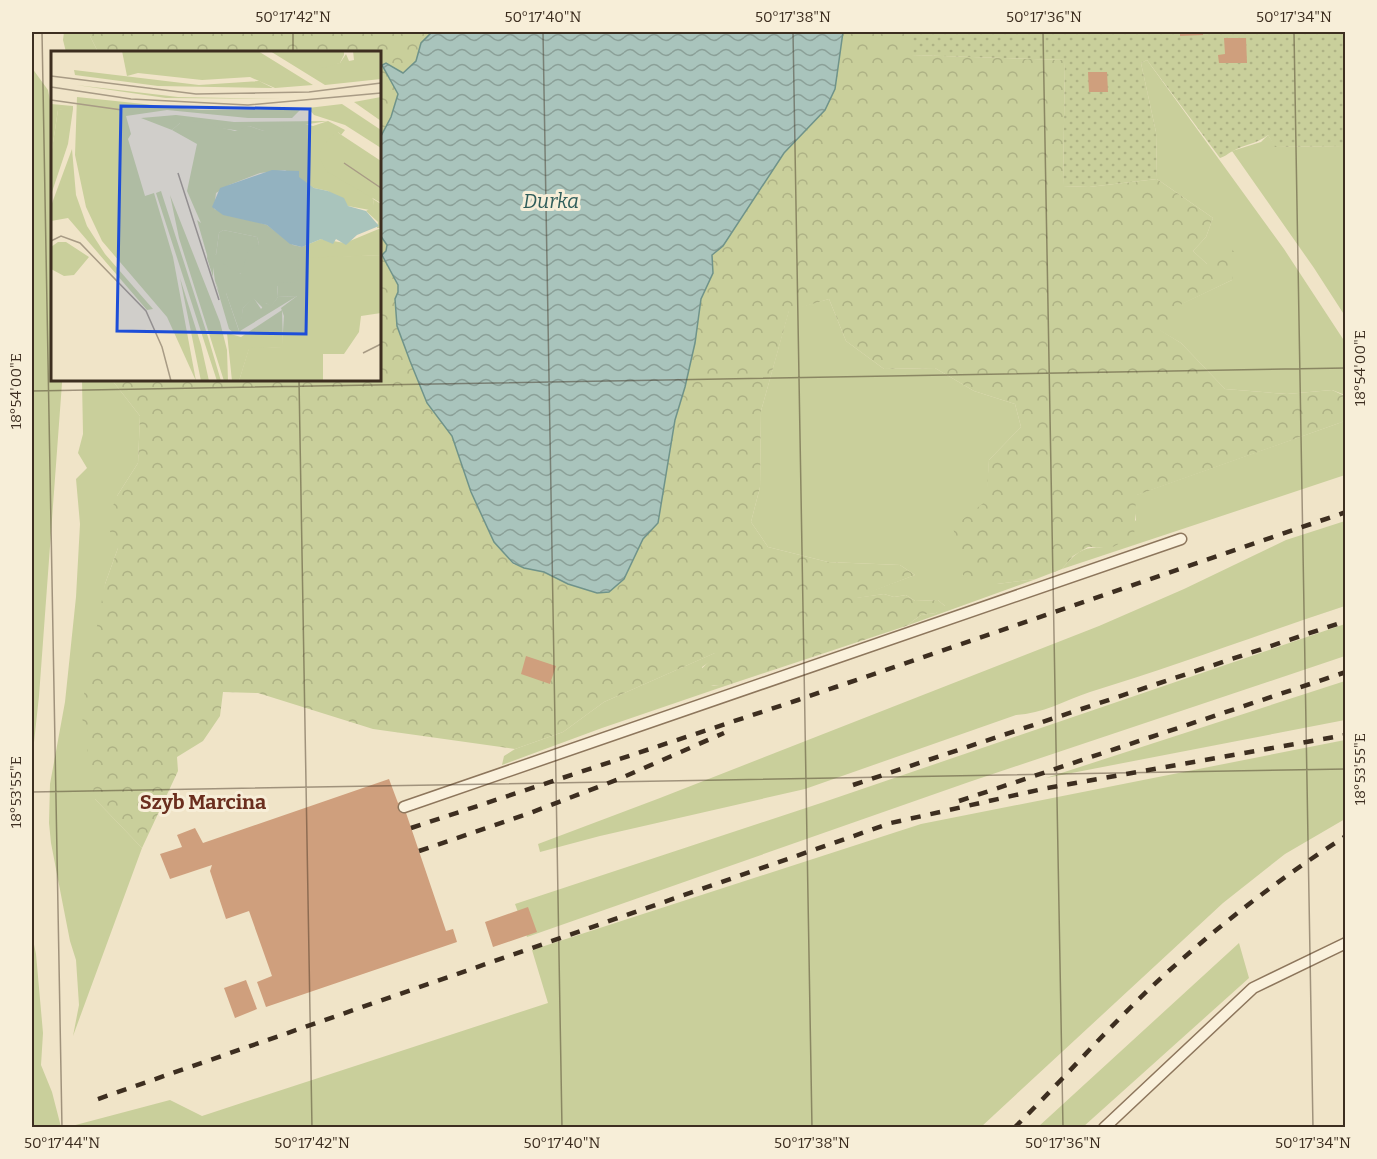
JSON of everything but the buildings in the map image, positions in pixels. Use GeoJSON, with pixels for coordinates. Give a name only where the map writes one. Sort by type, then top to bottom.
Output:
{"type":"FeatureCollection","features":[{"type":"Feature","properties":{"kind":"lane"},"geometry":{"type":"LineString","coordinates":[[404,807],[1181,539]]}},
{"type":"Feature","properties":{"kind":"lane"},"geometry":{"type":"LineString","coordinates":[[1104,1128],[1253,988],[1346,944]]}},
{"type":"Feature","properties":{"kind":"green space"},"geometry":{"type":"Polygon","coordinates":[[[64,32],[90,32],[98,51],[66,51],[64,32]]]}},
{"type":"Feature","properties":{"kind":"green space"},"geometry":{"type":"Polygon","coordinates":[[[90,32],[432,32],[421,43],[416,61],[402,73],[386,63],[398,94],[391,117],[381,136],[381,51],[98,51],[90,32]]]}},
{"type":"Feature","properties":{"kind":"green space"},"geometry":{"type":"Polygon","coordinates":[[[843,32],[911,32],[912,55],[1065,60],[1063,186],[1089,187],[1157,179],[1213,218],[1206,237],[1193,251],[1207,264],[1226,241],[1237,256],[1232,280],[1180,305],[1160,330],[1181,343],[1225,389],[1287,394],[1332,390],[1345,396],[1345,421],[1137,495],[1134,535],[1113,547],[1088,547],[1073,556],[1062,569],[1036,579],[997,584],[978,582],[963,575],[953,527],[986,501],[989,460],[1021,427],[1015,404],[974,391],[935,368],[884,369],[846,341],[829,299],[789,311],[761,411],[760,487],[751,522],[768,547],[828,562],[900,565],[915,575],[855,598],[884,594],[894,597],[906,595],[915,601],[938,600],[946,607],[936,613],[921,615],[906,626],[725,686],[693,686],[691,679],[715,653],[604,702],[563,732],[515,749],[373,729],[258,693],[223,692],[220,716],[203,741],[177,757],[178,771],[142,848],[95,799],[81,710],[105,584],[118,548],[106,523],[117,496],[138,463],[140,416],[113,381],[381,381],[381,236],[387,245],[382,255],[398,285],[395,300],[397,326],[410,361],[452,436],[471,492],[494,542],[513,564],[544,572],[568,584],[597,593],[609,591],[624,579],[643,539],[658,522],[675,420],[695,343],[701,299],[713,273],[712,255],[723,246],[784,153],[825,110],[839,60],[843,32]]]}},
{"type":"Feature","properties":{"kind":"green space"},"geometry":{"type":"Polygon","coordinates":[[[911,32],[1345,32],[1345,146],[1275,147],[1268,135],[1220,158],[1147,60],[1141,63],[1156,132],[1157,179],[1089,187],[1063,186],[1065,60],[911,55],[911,32]]]}},
{"type":"Feature","properties":{"kind":"green space"},"geometry":{"type":"Polygon","coordinates":[[[1147,60],[1284,249],[1345,342],[1345,395],[1332,390],[1287,394],[1225,389],[1181,343],[1159,330],[1179,305],[1232,280],[1207,264],[1193,251],[1206,237],[1213,218],[1157,179],[1156,132],[1141,63],[1147,60]]]}},
{"type":"Feature","properties":{"kind":"green space"},"geometry":{"type":"Polygon","coordinates":[[[32,68],[48,90],[51,106],[51,381],[62,381],[62,383],[39,696],[32,761],[32,68]]]}},
{"type":"Feature","properties":{"kind":"green space"},"geometry":{"type":"Polygon","coordinates":[[[1268,135],[1276,147],[1345,146],[1345,316],[1232,151],[1261,142],[1268,135]]]}},
{"type":"Feature","properties":{"kind":"green space"},"geometry":{"type":"Polygon","coordinates":[[[829,299],[846,341],[884,369],[935,368],[974,391],[1015,404],[1021,427],[989,460],[987,501],[997,584],[1036,579],[906,626],[921,615],[936,613],[945,606],[938,600],[915,601],[906,595],[894,597],[884,594],[850,599],[915,575],[900,565],[828,562],[768,547],[751,522],[760,487],[761,411],[789,310],[829,299]]]}},
{"type":"Feature","properties":{"kind":"green space"},"geometry":{"type":"Polygon","coordinates":[[[82,381],[113,381],[140,416],[138,463],[117,496],[118,548],[105,584],[95,799],[142,848],[73,1036],[79,1005],[76,960],[70,941],[49,823],[50,784],[65,702],[76,597],[80,524],[76,479],[87,468],[78,453],[83,434],[82,381]]]}},
{"type":"Feature","properties":{"kind":"green space"},"geometry":{"type":"Polygon","coordinates":[[[1345,421],[1345,475],[1062,569],[1079,552],[1096,547],[1113,547],[1136,520],[1134,507],[1136,495],[1345,421]]]}},
{"type":"Feature","properties":{"kind":"green space"},"geometry":{"type":"Polygon","coordinates":[[[1345,521],[1345,606],[1045,709],[1016,715],[805,789],[540,852],[538,844],[1099,626],[1184,589],[1286,540],[1345,521]]]}},
{"type":"Feature","properties":{"kind":"green space"},"geometry":{"type":"Polygon","coordinates":[[[1345,624],[1345,656],[969,782],[527,937],[515,904],[824,802],[1345,624]]]}},
{"type":"Feature","properties":{"kind":"green space"},"geometry":{"type":"Polygon","coordinates":[[[717,652],[711,661],[702,667],[705,683],[725,686],[502,765],[504,756],[515,749],[563,732],[604,702],[717,652]]]}},
{"type":"Feature","properties":{"kind":"green space"},"geometry":{"type":"Polygon","coordinates":[[[1345,681],[1345,720],[1046,778],[1345,681]]]}},
{"type":"Feature","properties":{"kind":"green space"},"geometry":{"type":"Polygon","coordinates":[[[1345,740],[1345,819],[1285,854],[1223,903],[981,1127],[68,1127],[170,1100],[202,1116],[548,1003],[532,950],[921,824],[1345,740]]]}},
{"type":"Feature","properties":{"kind":"green space"},"geometry":{"type":"Polygon","coordinates":[[[32,935],[36,954],[43,1033],[41,1065],[52,1092],[61,1127],[32,1127],[32,935]]]}},
{"type":"Feature","properties":{"kind":"green space"},"geometry":{"type":"Polygon","coordinates":[[[1239,943],[1249,978],[1083,1127],[1038,1127],[1239,943]]]}},
{"type":"Feature","properties":{"kind":"water","name":"Durka"},"geometry":{"type":"Polygon","coordinates":[[[432,32],[843,32],[835,89],[825,110],[784,153],[723,246],[712,255],[713,273],[701,299],[695,343],[675,420],[658,523],[643,539],[624,579],[609,592],[597,593],[568,584],[544,572],[524,568],[513,563],[494,542],[471,492],[452,436],[427,403],[397,326],[395,299],[398,285],[382,255],[387,245],[381,236],[381,136],[391,117],[398,94],[382,65],[386,63],[403,73],[416,61],[421,43],[432,32]]]}},
{"type":"Feature","properties":{"kind":"railway"},"geometry":{"type":"LineString","coordinates":[[411,828],[798,700],[1346,512]]}},
{"type":"Feature","properties":{"kind":"railway"},"geometry":{"type":"LineString","coordinates":[[853,785],[1346,621]]}},
{"type":"Feature","properties":{"kind":"railway"},"geometry":{"type":"LineString","coordinates":[[959,801],[1346,672]]}},
{"type":"Feature","properties":{"kind":"railway"},"geometry":{"type":"LineString","coordinates":[[419,851],[530,813],[619,779],[724,733]]}},
{"type":"Feature","properties":{"kind":"railway"},"geometry":{"type":"LineString","coordinates":[[98,1099],[891,823],[1047,788],[1346,735]]}},
{"type":"Feature","properties":{"kind":"railway"},"geometry":{"type":"LineString","coordinates":[[1014,1128],[1124,1014],[1183,958],[1274,885],[1346,836]]}},
{"type":"Feature","properties":{"kind":"district","name":"Szyb Marcina"},"geometry":{"type":"Point","coordinates":[203,802]}}]}
